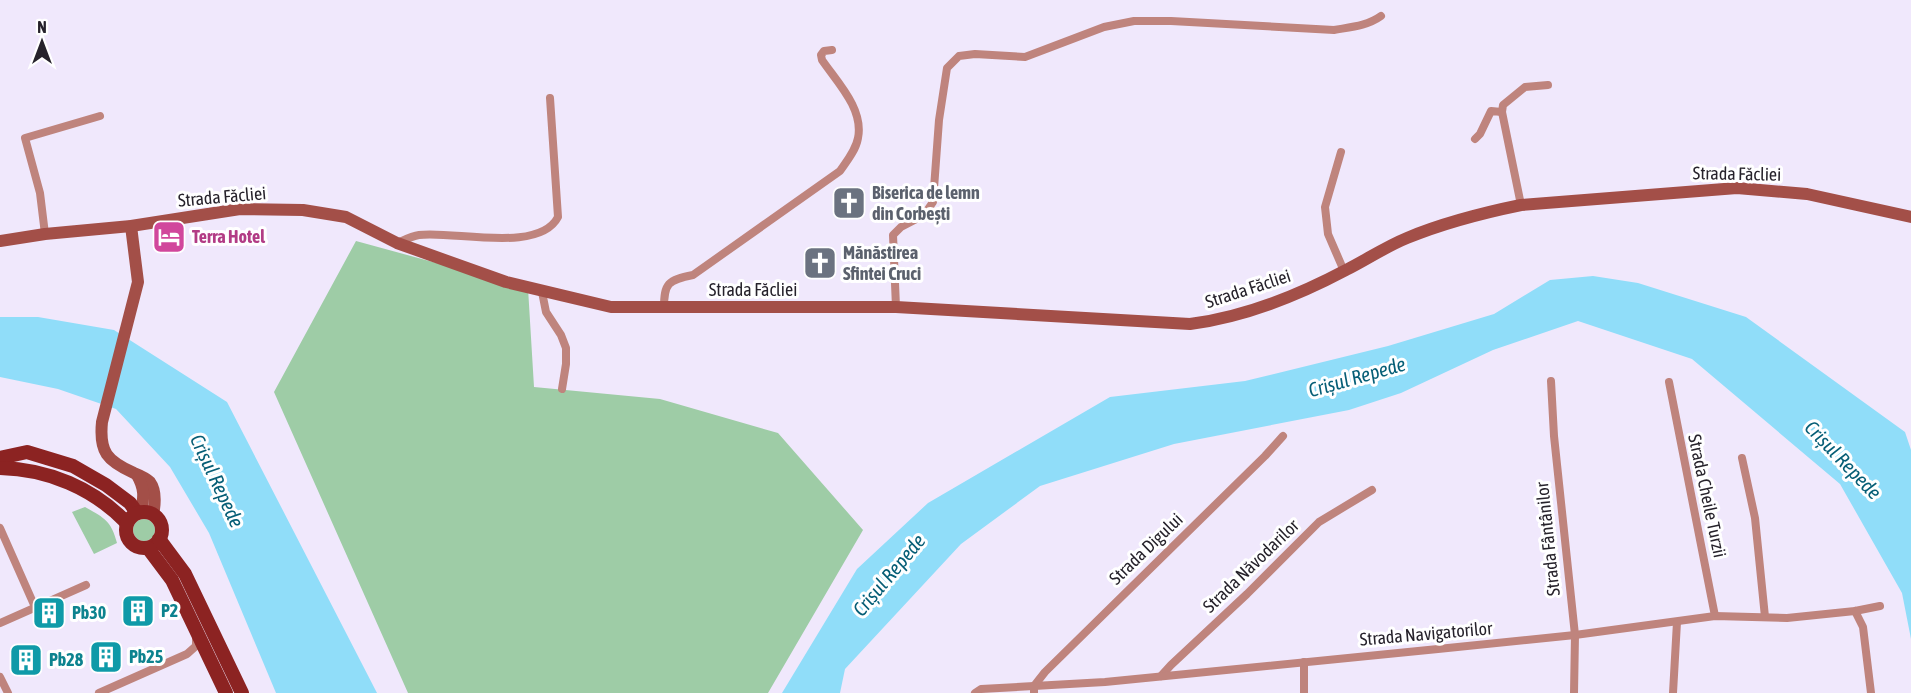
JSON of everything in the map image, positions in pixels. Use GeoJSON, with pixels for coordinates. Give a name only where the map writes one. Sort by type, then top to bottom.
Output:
{"type":"FeatureCollection","features":[{"type":"Feature","properties":{"kind":"main road"},"geometry":{"type":"LineString","coordinates":[[0,458],[27,453],[73,466],[106,485],[140,511],[158,518],[162,529],[154,544]]}},
{"type":"Feature","properties":{"kind":"main road"},"geometry":{"type":"LineString","coordinates":[[0,468],[21,468],[48,474],[87,490],[112,507],[127,523]]}},
{"type":"Feature","properties":{"kind":"main road"},"geometry":{"type":"LineString","coordinates":[[140,511],[127,523],[125,528],[128,540],[137,547],[154,544]]}},
{"type":"Feature","properties":{"kind":"main road"},"geometry":{"type":"LineString","coordinates":[[154,544],[226,693]]}},
{"type":"Feature","properties":{"kind":"main road"},"geometry":{"type":"LineString","coordinates":[[154,544],[185,574],[242,693]]}},
{"type":"Feature","properties":{"kind":"street"},"geometry":{"type":"LineString","coordinates":[[896,307],[893,235],[901,227],[924,215],[933,202],[939,120],[947,68],[959,56],[975,54],[1025,57],[1104,27],[1134,21],[1334,30],[1358,26],[1381,16]]}},
{"type":"Feature","properties":{"kind":"street"},"geometry":{"type":"LineString","coordinates":[[664,308],[664,291],[668,283],[677,278],[693,275],[840,171],[852,154],[858,138],[858,120],[852,103],[822,60],[821,55],[824,51],[832,50]]}},
{"type":"Feature","properties":{"kind":"street"},"geometry":{"type":"LineString","coordinates":[[1521,205],[1502,112],[1503,105],[1524,87],[1548,85]]}},
{"type":"Feature","properties":{"kind":"street"},"geometry":{"type":"LineString","coordinates":[[397,243],[419,235],[511,237],[547,230],[554,224],[558,218],[550,98]]}},
{"type":"Feature","properties":{"kind":"street"},"geometry":{"type":"LineString","coordinates":[[1475,139],[1480,134],[1491,111],[1502,112]]}},
{"type":"Feature","properties":{"kind":"street"},"geometry":{"type":"LineString","coordinates":[[45,234],[40,193],[25,138],[100,116]]}},
{"type":"Feature","properties":{"kind":"street"},"geometry":{"type":"LineString","coordinates":[[1341,152],[1325,207],[1328,234],[1344,271]]}},
{"type":"Feature","properties":{"kind":"street","name":"Strada Făcliei"},"geometry":{"type":"LineString","coordinates":[[0,242],[45,234],[131,226],[240,209],[303,210],[346,217],[397,243],[506,282],[610,307],[896,307],[1190,324],[1213,321],[1253,310],[1290,296],[1344,271],[1395,243],[1430,229],[1521,205],[1737,188],[1807,194],[1911,217]]}},
{"type":"Feature","properties":{"kind":"street"},"geometry":{"type":"LineString","coordinates":[[131,226],[138,282],[102,422],[101,444],[104,452],[140,480],[145,494],[140,511]]}},
{"type":"Feature","properties":{"kind":"street"},"geometry":{"type":"LineString","coordinates":[[542,292],[546,312],[566,348],[562,389]]}},
{"type":"Feature","properties":{"kind":"street","name":"Strada Fântânilor"},"geometry":{"type":"LineString","coordinates":[[1551,381],[1554,436],[1575,636],[1574,693]]}},
{"type":"Feature","properties":{"kind":"street","name":"Strada Cheile Turzii"},"geometry":{"type":"LineString","coordinates":[[1669,382],[1715,616]]}},
{"type":"Feature","properties":{"kind":"street","name":"Strada Digului"},"geometry":{"type":"LineString","coordinates":[[1034,690],[1045,672],[1283,436]]}},
{"type":"Feature","properties":{"kind":"street"},"geometry":{"type":"LineString","coordinates":[[1742,458],[1755,518],[1765,617]]}},
{"type":"Feature","properties":{"kind":"street","name":"Strada Năvodarilor"},"geometry":{"type":"LineString","coordinates":[[1161,676],[1319,522],[1372,490]]}},
{"type":"Feature","properties":{"kind":"street"},"geometry":{"type":"LineString","coordinates":[[0,528],[35,607]]}},
{"type":"Feature","properties":{"kind":"street"},"geometry":{"type":"LineString","coordinates":[[0,623],[86,585]]}},
{"type":"Feature","properties":{"kind":"street","name":"Strada Navigatorilor"},"geometry":{"type":"LineString","coordinates":[[975,693],[981,689],[1034,690],[1575,636],[1715,616],[1787,618],[1880,606]]}},
{"type":"Feature","properties":{"kind":"street"},"geometry":{"type":"LineString","coordinates":[[1855,611],[1863,627],[1871,693]]}},
{"type":"Feature","properties":{"kind":"street"},"geometry":{"type":"LineString","coordinates":[[1673,693],[1677,622]]}},
{"type":"Feature","properties":{"kind":"street"},"geometry":{"type":"LineString","coordinates":[[188,654],[195,646],[196,631]]}},
{"type":"Feature","properties":{"kind":"street"},"geometry":{"type":"LineString","coordinates":[[99,693],[188,654],[209,658]]}},
{"type":"Feature","properties":{"kind":"street"},"geometry":{"type":"LineString","coordinates":[[1304,662],[1304,693]]}},
{"type":"Feature","properties":{"kind":"street"},"geometry":{"type":"LineString","coordinates":[[0,677],[8,693]]}},
{"type":"Feature","properties":{"kind":"street"},"geometry":{"type":"LineString","coordinates":[[1105,682],[1105,693]]}},
{"type":"Feature","properties":{"kind":"green space"},"geometry":{"type":"Polygon","coordinates":[[[356,241],[528,288],[534,387],[660,399],[778,433],[863,530],[768,693],[408,693],[274,392],[356,241]]]}},
{"type":"Feature","properties":{"kind":"green space"},"geometry":{"type":"Polygon","coordinates":[[[85,507],[106,520],[117,543],[94,554],[72,512],[85,507]]]}},
{"type":"Feature","properties":{"kind":"green space"},"geometry":{"type":"Polygon","coordinates":[[[144,519],[152,522],[155,530],[152,538],[144,541],[136,538],[133,530],[136,522],[144,519]]]}},
{"type":"Feature","properties":{"kind":"water","name":"Crișul Repede"},"geometry":{"type":"Polygon","coordinates":[[[1593,276],[1638,283],[1746,317],[1905,432],[1911,450],[1911,639],[1902,593],[1840,484],[1692,359],[1578,321],[1493,350],[1401,393],[1349,410],[1174,444],[1040,486],[961,544],[845,669],[840,693],[782,693],[857,569],[928,503],[1110,397],[1245,381],[1388,346],[1494,314],[1550,280],[1593,276]]]}},
{"type":"Feature","properties":{"kind":"water","name":"Crișul Repede"},"geometry":{"type":"Polygon","coordinates":[[[0,317],[38,317],[114,330],[227,402],[377,693],[276,693],[209,533],[170,467],[116,409],[58,389],[0,377],[0,317]]]}},
{"type":"Feature","properties":{"kind":"place","name":"Biserica de lemn din Corbești"},"geometry":{"type":"Point","coordinates":[849,203]}},
{"type":"Feature","properties":{"kind":"place","name":"Terra Hotel"},"geometry":{"type":"Point","coordinates":[169,237]}},
{"type":"Feature","properties":{"kind":"place","name":"Mănăstirea Sfintei Cruci"},"geometry":{"type":"Point","coordinates":[820,263]}},
{"type":"Feature","properties":{"kind":"place","name":"P2"},"geometry":{"type":"Point","coordinates":[138,611]}},
{"type":"Feature","properties":{"kind":"place","name":"Pb30"},"geometry":{"type":"Point","coordinates":[49,613]}},
{"type":"Feature","properties":{"kind":"place","name":"Pb25"},"geometry":{"type":"Point","coordinates":[106,657]}},
{"type":"Feature","properties":{"kind":"place","name":"Pb28"},"geometry":{"type":"Point","coordinates":[26,660]}}]}
